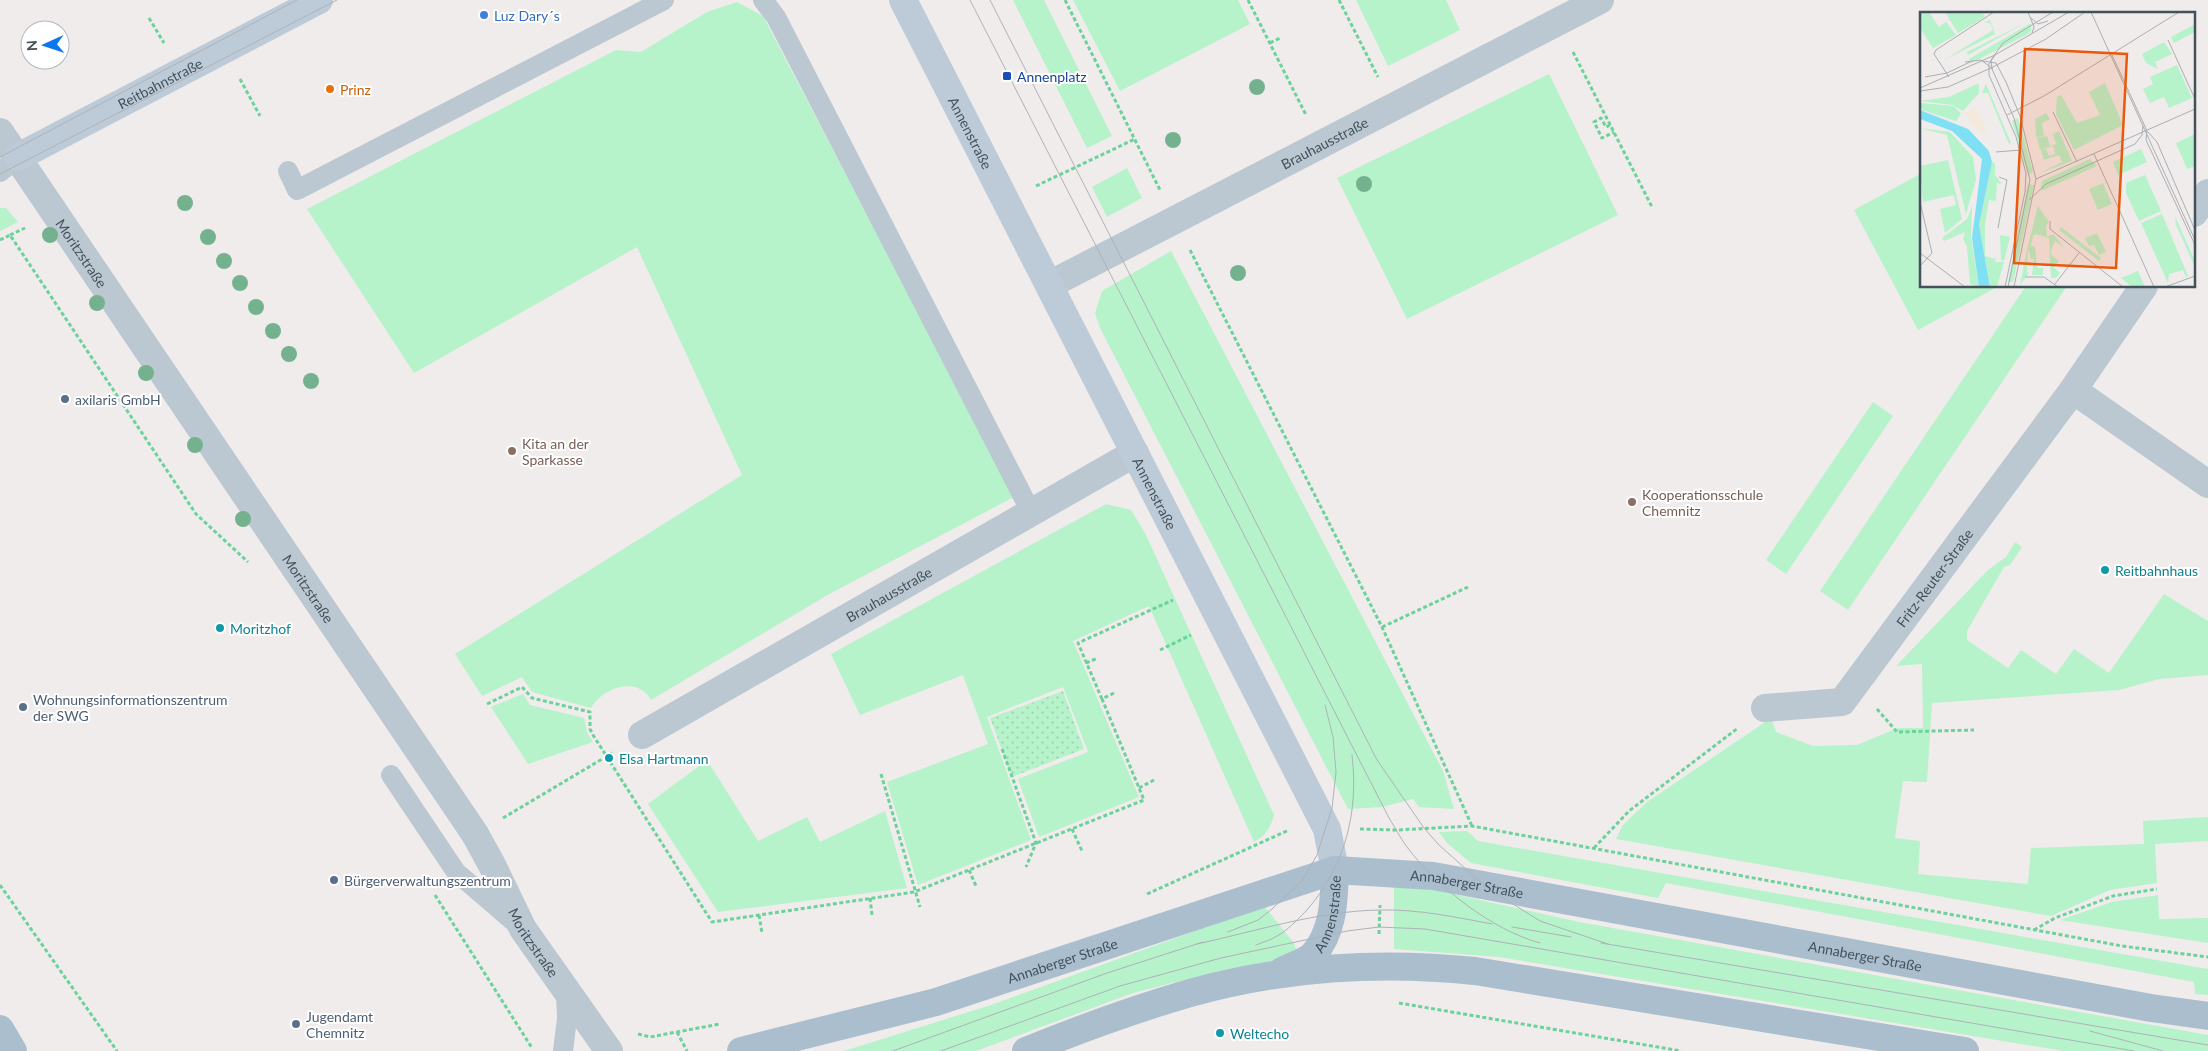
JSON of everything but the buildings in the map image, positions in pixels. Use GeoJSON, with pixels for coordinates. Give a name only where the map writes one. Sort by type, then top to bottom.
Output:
{"type":"FeatureCollection","features":[{"type":"Feature","properties":{"kind":"main road","name":"Annaberger Straße"},"geometry":{"type":"LineString","coordinates":[[741,1051],[936,1002],[1335,870],[1433,876],[2151,1008],[2208,1016]]}},
{"type":"Feature","properties":{"kind":"main road","name":"Annenstraße"},"geometry":{"type":"LineString","coordinates":[[1274,975],[1312,956],[1326,934],[1333,914],[1335,870]]}},
{"type":"Feature","properties":{"kind":"main road"},"geometry":{"type":"LineString","coordinates":[[1040,1048],[1114,1018],[1191,993],[1274,975],[1380,966],[1435,967],[1476,971],[1965,1051]]}},
{"type":"Feature","properties":{"kind":"main road"},"geometry":{"type":"LineString","coordinates":[[0,1029],[13,1051]]}},
{"type":"Feature","properties":{"kind":"street","name":"Reitbahnstraße"},"geometry":{"type":"LineString","coordinates":[[6,161],[319,0]]}},
{"type":"Feature","properties":{"kind":"street","name":"Annenstraße"},"geometry":{"type":"LineString","coordinates":[[903,0],[1327,829],[1335,870]]}},
{"type":"Feature","properties":{"kind":"street","name":"Brauhausstraße"},"geometry":{"type":"LineString","coordinates":[[1049,285],[1600,0]]}},
{"type":"Feature","properties":{"kind":"street","name":"Moritzstraße"},"geometry":{"type":"LineString","coordinates":[[0,132],[6,161],[475,834],[523,929],[609,1051]]}},
{"type":"Feature","properties":{"kind":"street"},"geometry":{"type":"LineString","coordinates":[[2196,210],[2208,193]]}},
{"type":"Feature","properties":{"kind":"street","name":"Fritz-Reuter-Straße"},"geometry":{"type":"LineString","coordinates":[[1764,708],[1842,702],[2073,390],[2143,288]]}},
{"type":"Feature","properties":{"kind":"street"},"geometry":{"type":"LineString","coordinates":[[2073,390],[2208,484]]}},
{"type":"Feature","properties":{"kind":"street","name":"Brauhausstraße"},"geometry":{"type":"LineString","coordinates":[[642,735],[1135,453]]}},
{"type":"Feature","properties":{"kind":"lane"},"geometry":{"type":"LineString","coordinates":[[288,171],[297,190],[664,0]]}},
{"type":"Feature","properties":{"kind":"lane"},"geometry":{"type":"LineString","coordinates":[[764,0],[776,17],[1031,512]]}},
{"type":"Feature","properties":{"kind":"lane"},"geometry":{"type":"LineString","coordinates":[[391,774],[456,872],[523,929]]}},
{"type":"Feature","properties":{"kind":"lane"},"geometry":{"type":"LineString","coordinates":[[563,1051],[567,1019],[566,990]]}},
{"type":"Feature","properties":{"kind":"path"},"geometry":{"type":"LineString","coordinates":[[1065,0],[1382,627],[1472,826]]}},
{"type":"Feature","properties":{"kind":"path"},"geometry":{"type":"LineString","coordinates":[[1248,0],[1321,144]]}},
{"type":"Feature","properties":{"kind":"path"},"geometry":{"type":"LineString","coordinates":[[1338,0],[1393,107]]}},
{"type":"Feature","properties":{"kind":"path"},"geometry":{"type":"LineString","coordinates":[[1558,22],[1652,207]]}},
{"type":"Feature","properties":{"kind":"path"},"geometry":{"type":"LineString","coordinates":[[1270,43],[1280,38]]}},
{"type":"Feature","properties":{"kind":"path"},"geometry":{"type":"LineString","coordinates":[[224,49],[260,116]]}},
{"type":"Feature","properties":{"kind":"path"},"geometry":{"type":"LineString","coordinates":[[1610,125],[1606,127],[1601,118],[1594,122],[1602,138],[1614,132]]}},
{"type":"Feature","properties":{"kind":"path"},"geometry":{"type":"LineString","coordinates":[[1006,200],[1135,138]]}},
{"type":"Feature","properties":{"kind":"path"},"geometry":{"type":"LineString","coordinates":[[0,240],[28,226]]}},
{"type":"Feature","properties":{"kind":"path"},"geometry":{"type":"LineString","coordinates":[[10,235],[196,514],[250,562],[245,553]]}},
{"type":"Feature","properties":{"kind":"path"},"geometry":{"type":"LineString","coordinates":[[487,704],[522,687],[532,698],[590,712],[590,728],[606,757],[712,922],[914,892],[1144,800],[1078,643],[1203,586]]}},
{"type":"Feature","properties":{"kind":"path"},"geometry":{"type":"LineString","coordinates":[[1382,627],[1468,587]]}},
{"type":"Feature","properties":{"kind":"path"},"geometry":{"type":"LineString","coordinates":[[1086,663],[1098,658]]}},
{"type":"Feature","properties":{"kind":"path"},"geometry":{"type":"LineString","coordinates":[[1855,684],[1897,732],[1974,730]]}},
{"type":"Feature","properties":{"kind":"path"},"geometry":{"type":"LineString","coordinates":[[1102,698],[1114,693]]}},
{"type":"Feature","properties":{"kind":"path"},"geometry":{"type":"LineString","coordinates":[[1594,848],[1629,811],[1764,708]]}},
{"type":"Feature","properties":{"kind":"path"},"geometry":{"type":"LineString","coordinates":[[475,834],[642,735]]}},
{"type":"Feature","properties":{"kind":"path"},"geometry":{"type":"LineString","coordinates":[[1002,749],[1036,843],[1026,867]]}},
{"type":"Feature","properties":{"kind":"path"},"geometry":{"type":"LineString","coordinates":[[882,774],[914,892],[920,907]]}},
{"type":"Feature","properties":{"kind":"path"},"geometry":{"type":"LineString","coordinates":[[1139,788],[1154,780]]}},
{"type":"Feature","properties":{"kind":"path"},"geometry":{"type":"LineString","coordinates":[[1327,829],[1385,830],[1472,826],[2122,946],[2208,956]]}},
{"type":"Feature","properties":{"kind":"path"},"geometry":{"type":"LineString","coordinates":[[1072,829],[1082,851]]}},
{"type":"Feature","properties":{"kind":"path"},"geometry":{"type":"LineString","coordinates":[[1385,830],[1378,927],[1382,1000],[1681,1051]]}},
{"type":"Feature","properties":{"kind":"path"},"geometry":{"type":"LineString","coordinates":[[968,870],[976,886]]}},
{"type":"Feature","properties":{"kind":"path"},"geometry":{"type":"LineString","coordinates":[[0,885],[117,1051]]}},
{"type":"Feature","properties":{"kind":"path"},"geometry":{"type":"LineString","coordinates":[[2034,930],[2055,918],[2113,896],[2157,889]]}},
{"type":"Feature","properties":{"kind":"path"},"geometry":{"type":"LineString","coordinates":[[432,891],[533,1051]]}},
{"type":"Feature","properties":{"kind":"path"},"geometry":{"type":"LineString","coordinates":[[870,898],[872,915]]}},
{"type":"Feature","properties":{"kind":"path"},"geometry":{"type":"LineString","coordinates":[[759,915],[762,932]]}},
{"type":"Feature","properties":{"kind":"path"},"geometry":{"type":"LineString","coordinates":[[677,1032],[687,1051]]}},
{"type":"Feature","properties":{"kind":"green space"},"geometry":{"type":"Polygon","coordinates":[[[1013,0],[1044,0],[1112,136],[1087,148],[1013,0]]]}},
{"type":"Feature","properties":{"kind":"green space"},"geometry":{"type":"Polygon","coordinates":[[[1073,0],[1238,0],[1250,24],[1120,91],[1073,0]]]}},
{"type":"Feature","properties":{"kind":"green space"},"geometry":{"type":"Polygon","coordinates":[[[1356,0],[1446,0],[1460,30],[1388,66],[1356,0]]]}},
{"type":"Feature","properties":{"kind":"green space"},"geometry":{"type":"Polygon","coordinates":[[[737,2],[763,16],[1014,497],[831,593],[651,700],[645,692],[638,688],[620,687],[603,695],[591,708],[532,692],[522,677],[482,696],[455,654],[742,475],[637,247],[414,373],[307,209],[616,50],[641,52],[707,12],[737,2]]]}},
{"type":"Feature","properties":{"kind":"green space"},"geometry":{"type":"Polygon","coordinates":[[[1549,74],[1618,215],[1407,319],[1337,178],[1549,74]]]}},
{"type":"Feature","properties":{"kind":"green space"},"geometry":{"type":"Polygon","coordinates":[[[1127,168],[1142,198],[1107,217],[1092,187],[1127,168]]]}},
{"type":"Feature","properties":{"kind":"green space"},"geometry":{"type":"Polygon","coordinates":[[[1920,174],[1920,288],[1995,288],[1918,330],[1854,210],[1920,174]]]}},
{"type":"Feature","properties":{"kind":"green space"},"geometry":{"type":"Polygon","coordinates":[[[0,208],[6,208],[18,222],[0,231],[0,208]]]}},
{"type":"Feature","properties":{"kind":"green space"},"geometry":{"type":"Polygon","coordinates":[[[1171,251],[1443,771],[1454,809],[1419,807],[1413,799],[1382,807],[1348,809],[1100,328],[1095,313],[1102,291],[1171,251]]]}},
{"type":"Feature","properties":{"kind":"green space"},"geometry":{"type":"Polygon","coordinates":[[[2025,288],[2066,288],[1848,610],[1820,591],[2025,288]]]}},
{"type":"Feature","properties":{"kind":"green space"},"geometry":{"type":"Polygon","coordinates":[[[1873,402],[1893,416],[1786,574],[1766,560],[1873,402]]]}},
{"type":"Feature","properties":{"kind":"green space"},"geometry":{"type":"Polygon","coordinates":[[[1106,504],[1131,510],[1145,533],[1274,815],[1269,828],[1262,837],[1254,842],[1149,606],[1073,641],[1139,797],[1039,837],[1018,779],[1088,752],[1063,687],[987,717],[1031,840],[918,885],[887,782],[988,744],[963,675],[860,715],[831,654],[1106,504]]]}},
{"type":"Feature","properties":{"kind":"green space"},"geometry":{"type":"Polygon","coordinates":[[[2015,542],[2022,547],[2010,565],[2004,567],[1967,631],[1967,640],[2008,668],[2021,650],[2056,674],[2074,649],[2109,673],[2164,594],[2208,621],[2208,675],[2159,679],[2119,690],[1932,703],[1927,782],[1903,781],[1895,838],[1920,841],[1918,874],[2028,884],[2031,848],[2144,844],[2143,821],[2208,817],[2208,841],[2155,844],[2157,883],[2110,890],[2051,916],[1616,839],[1622,826],[1647,802],[1771,718],[1776,732],[1813,746],[1857,745],[1898,728],[1923,728],[1922,664],[1896,666],[1988,570],[2006,557],[2015,542]]]}},
{"type":"Feature","properties":{"kind":"green space"},"geometry":{"type":"Polygon","coordinates":[[[1063,691],[1084,749],[1012,777],[990,718],[1063,691]]]}},
{"type":"Feature","properties":{"kind":"green space"},"geometry":{"type":"Polygon","coordinates":[[[523,694],[530,705],[584,718],[587,733],[593,742],[528,764],[491,707],[523,694]]]}},
{"type":"Feature","properties":{"kind":"green space"},"geometry":{"type":"Polygon","coordinates":[[[707,760],[758,841],[807,817],[820,842],[885,811],[907,888],[718,912],[648,804],[707,760]]]}},
{"type":"Feature","properties":{"kind":"green space"},"geometry":{"type":"Polygon","coordinates":[[[1467,831],[1478,841],[2208,969],[2208,995],[2195,994],[2194,982],[1666,883],[1658,898],[1471,863],[1447,843],[1439,832],[1467,831]]]}},
{"type":"Feature","properties":{"kind":"green space"},"geometry":{"type":"Polygon","coordinates":[[[1394,884],[1421,887],[1579,922],[2208,1035],[2208,1051],[2063,1051],[1499,957],[1394,949],[1394,884]]]}},
{"type":"Feature","properties":{"kind":"green space"},"geometry":{"type":"Polygon","coordinates":[[[2158,895],[2159,919],[2208,918],[2208,943],[2060,920],[2112,902],[2158,895]]]}},
{"type":"Feature","properties":{"kind":"green space"},"geometry":{"type":"Polygon","coordinates":[[[1264,906],[1294,943],[1296,950],[1289,958],[1227,969],[1133,993],[976,1051],[844,1051],[991,1005],[1264,906]]]}},
{"type":"Feature","properties":{"kind":"tram line"},"geometry":{"type":"LineString","coordinates":[[0,157],[297,0]]}},
{"type":"Feature","properties":{"kind":"tram line"},"geometry":{"type":"LineString","coordinates":[[0,174],[337,0]]}},
{"type":"Feature","properties":{"kind":"tram line"},"geometry":{"type":"LineString","coordinates":[[970,0],[1389,818],[1419,862],[1450,892],[1503,928],[1540,943]]}},
{"type":"Feature","properties":{"kind":"tram line"},"geometry":{"type":"LineString","coordinates":[[990,0],[1377,760],[1424,828],[1439,845],[1486,887],[1540,921],[1608,944]]}},
{"type":"Feature","properties":{"kind":"tram line"},"geometry":{"type":"LineString","coordinates":[[1228,932],[1258,920],[1272,909],[1302,881],[1317,855],[1332,808],[1336,772],[1333,737],[1325,705]]}},
{"type":"Feature","properties":{"kind":"tram line"},"geometry":{"type":"LineString","coordinates":[[1256,945],[1275,937],[1292,925],[1306,911],[1331,876],[1340,857],[1351,818],[1354,776],[1352,755]]}},
{"type":"Feature","properties":{"kind":"tram line"},"geometry":{"type":"LineString","coordinates":[[1197,944],[1288,922],[1357,911],[1408,911],[1492,924]]}},
{"type":"Feature","properties":{"kind":"tram line"},"geometry":{"type":"LineString","coordinates":[[941,1051],[1120,986],[1221,958],[1347,931],[1379,927],[1425,929],[2134,1051]]}},
{"type":"Feature","properties":{"kind":"tram line"},"geometry":{"type":"LineString","coordinates":[[1512,927],[1571,937]]}},
{"type":"Feature","properties":{"kind":"tram line"},"geometry":{"type":"LineString","coordinates":[[893,1051],[1107,973],[1203,942]]}},
{"type":"Feature","properties":{"kind":"tram line"},"geometry":{"type":"LineString","coordinates":[[1601,943],[2208,1045]]}},
{"type":"Feature","properties":{"kind":"tram line"},"geometry":{"type":"LineString","coordinates":[[2090,1031],[2163,1051]]}},
{"type":"Feature","properties":{"kind":"place","name":"Luz Dary´s"},"geometry":{"type":"Point","coordinates":[484,15]}},
{"type":"Feature","properties":{"kind":"place","name":"Annenplatz"},"geometry":{"type":"Point","coordinates":[1007,76]}},
{"type":"Feature","properties":{"kind":"place","name":"Prinz"},"geometry":{"type":"Point","coordinates":[330,89]}},
{"type":"Feature","properties":{"kind":"place","name":"axilaris GmbH"},"geometry":{"type":"Point","coordinates":[65,399]}},
{"type":"Feature","properties":{"kind":"place","name":"Kita an der Sparkasse"},"geometry":{"type":"Point","coordinates":[512,451]}},
{"type":"Feature","properties":{"kind":"place","name":"Kooperationsschule Chemnitz"},"geometry":{"type":"Point","coordinates":[1632,502]}},
{"type":"Feature","properties":{"kind":"place","name":"Reitbahnhaus"},"geometry":{"type":"Point","coordinates":[2105,570]}},
{"type":"Feature","properties":{"kind":"place","name":"Moritzhof"},"geometry":{"type":"Point","coordinates":[220,628]}},
{"type":"Feature","properties":{"kind":"place","name":"Wohnungsinformationszentrum der SWG"},"geometry":{"type":"Point","coordinates":[23,707]}},
{"type":"Feature","properties":{"kind":"place","name":"Elsa Hartmann"},"geometry":{"type":"Point","coordinates":[609,758]}},
{"type":"Feature","properties":{"kind":"place","name":"Bürgerverwaltungszentrum"},"geometry":{"type":"Point","coordinates":[334,880]}},
{"type":"Feature","properties":{"kind":"place","name":"Jugendamt Chemnitz"},"geometry":{"type":"Point","coordinates":[296,1024]}},
{"type":"Feature","properties":{"kind":"place","name":"Weltecho"},"geometry":{"type":"Point","coordinates":[1220,1033]}}]}
